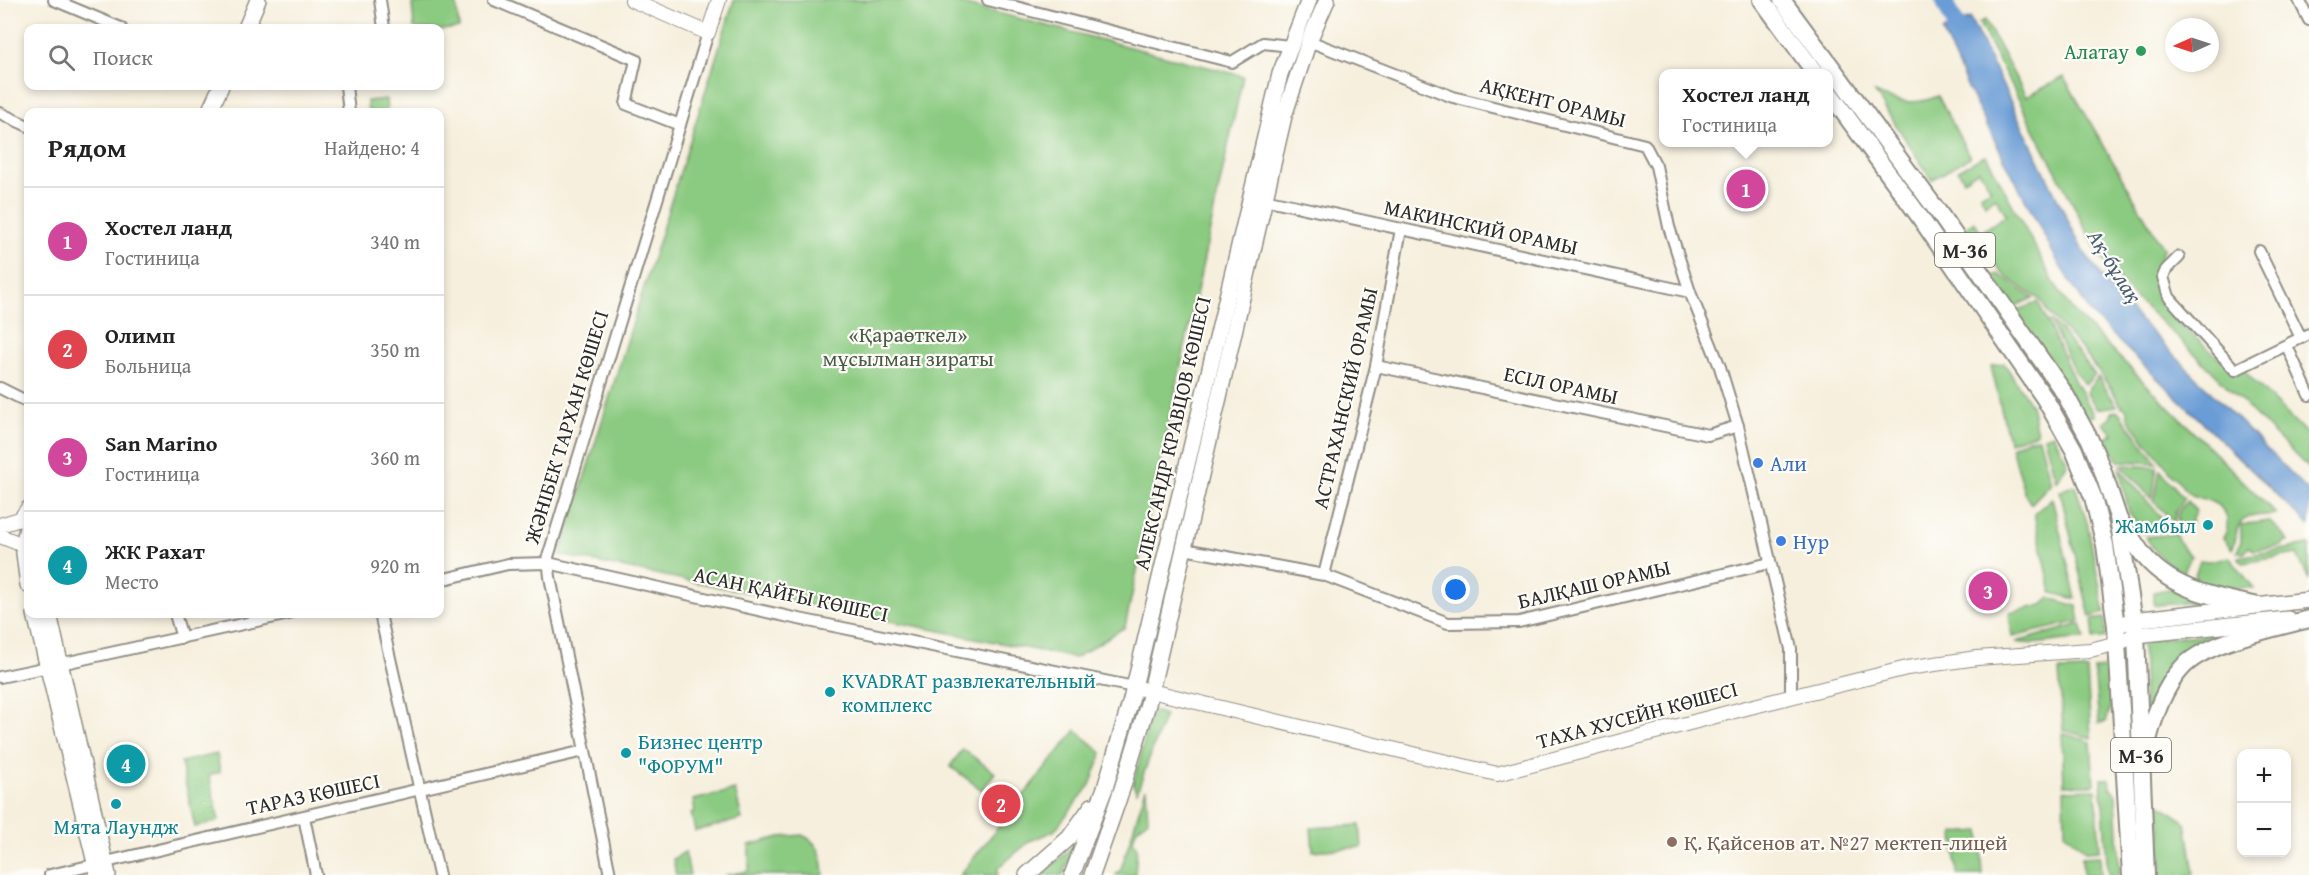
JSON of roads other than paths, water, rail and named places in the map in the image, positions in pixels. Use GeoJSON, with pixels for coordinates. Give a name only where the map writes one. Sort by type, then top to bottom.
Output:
{"type":"FeatureCollection","features":[{"type":"Feature","properties":{"kind":"main road"},"geometry":{"type":"LineString","coordinates":[[248,24],[258,0]]}},
{"type":"Feature","properties":{"kind":"main road"},"geometry":{"type":"LineString","coordinates":[[257,24],[268,0]]}},
{"type":"Feature","properties":{"kind":"main road","name":"АЛЕКСАНДР КРАВЦОВ КӨШЕСІ"},"geometry":{"type":"LineString","coordinates":[[1072,875],[1105,789],[1134,687],[1280,74],[1309,0]]}},
{"type":"Feature","properties":{"kind":"main road","name":"АЛЕКСАНДР КРАВЦОВ КӨШЕСІ"},"geometry":{"type":"LineString","coordinates":[[1092,875],[1122,789],[1151,691],[1284,116],[1309,40],[1327,0]]}},
{"type":"Feature","properties":{"kind":"main road"},"geometry":{"type":"LineString","coordinates":[[1762,0],[1812,69]]}},
{"type":"Feature","properties":{"kind":"main road","name":"M-36"},"geometry":{"type":"LineString","coordinates":[[1782,0],[1833,69]]}},
{"type":"Feature","properties":{"kind":"main road","name":"M-36"},"geometry":{"type":"LineString","coordinates":[[1833,69],[1939,213],[2065,394],[2090,440],[2118,517],[2135,627],[2146,875]]}},
{"type":"Feature","properties":{"kind":"main road"},"geometry":{"type":"LineString","coordinates":[[211,108],[219,90]]}},
{"type":"Feature","properties":{"kind":"main road"},"geometry":{"type":"LineString","coordinates":[[221,108],[228,90]]}},
{"type":"Feature","properties":{"kind":"main road","name":"M-36"},"geometry":{"type":"LineString","coordinates":[[1833,98],[1917,213],[2032,381],[2074,450],[2093,496],[2105,544],[2118,643],[2131,875]]}},
{"type":"Feature","properties":{"kind":"main road"},"geometry":{"type":"LineString","coordinates":[[2118,517],[2142,554],[2171,579],[2193,591],[2258,606]]}},
{"type":"Feature","properties":{"kind":"main road"},"geometry":{"type":"LineString","coordinates":[[2135,627],[2258,606],[2309,600]]}},
{"type":"Feature","properties":{"kind":"main road"},"geometry":{"type":"LineString","coordinates":[[2116,626],[2135,627],[2309,617]]}},
{"type":"Feature","properties":{"kind":"main road"},"geometry":{"type":"LineString","coordinates":[[2142,770],[2150,733],[2160,704],[2181,668],[2227,641],[2309,617]]}},
{"type":"Feature","properties":{"kind":"main road"},"geometry":{"type":"LineString","coordinates":[[36,618],[54,665]]}},
{"type":"Feature","properties":{"kind":"main road"},"geometry":{"type":"LineString","coordinates":[[49,618],[54,665],[101,869]]}},
{"type":"Feature","properties":{"kind":"main road","name":"ТАХА ХУСЕЙН КӨШЕСІ"},"geometry":{"type":"LineString","coordinates":[[2118,643],[2135,627]]}},
{"type":"Feature","properties":{"kind":"main road"},"geometry":{"type":"LineString","coordinates":[[1027,875],[1069,838],[1105,789]]}},
{"type":"Feature","properties":{"kind":"street"},"geometry":{"type":"LineString","coordinates":[[54,0],[111,24]]}},
{"type":"Feature","properties":{"kind":"street"},"geometry":{"type":"LineString","coordinates":[[380,0],[383,24]]}},
{"type":"Feature","properties":{"kind":"street"},"geometry":{"type":"LineString","coordinates":[[494,0],[636,60],[626,104],[680,125]]}},
{"type":"Feature","properties":{"kind":"street"},"geometry":{"type":"LineString","coordinates":[[632,0],[708,33]]}},
{"type":"Feature","properties":{"kind":"street","name":"ЖӘНІБЕК ТАРХАН КӨШЕСІ"},"geometry":{"type":"LineString","coordinates":[[610,875],[548,563],[719,0]]}},
{"type":"Feature","properties":{"kind":"street"},"geometry":{"type":"LineString","coordinates":[[988,0],[1232,62],[1263,43],[1290,46]]}},
{"type":"Feature","properties":{"kind":"street"},"geometry":{"type":"LineString","coordinates":[[2299,0],[2309,20]]}},
{"type":"Feature","properties":{"kind":"street","name":"АҚКЕНТ ОРАМЫ"},"geometry":{"type":"LineString","coordinates":[[1309,40],[1453,97],[1645,145],[1656,166],[1669,227],[1690,292],[1720,367],[1738,426],[1791,649],[1791,696]]}},
{"type":"Feature","properties":{"kind":"street"},"geometry":{"type":"LineString","coordinates":[[346,90],[349,108]]}},
{"type":"Feature","properties":{"kind":"street"},"geometry":{"type":"LineString","coordinates":[[0,113],[24,124]]}},
{"type":"Feature","properties":{"kind":"street","name":"МАКИНСКИЙ ОРАМЫ"},"geometry":{"type":"LineString","coordinates":[[1264,199],[1690,292]]}},
{"type":"Feature","properties":{"kind":"street","name":"АСТРАХАНСКИЙ ОРАМЫ"},"geometry":{"type":"LineString","coordinates":[[1324,575],[1376,366],[1401,229]]}},
{"type":"Feature","properties":{"kind":"street"},"geometry":{"type":"LineString","coordinates":[[2179,257],[2166,270],[2163,278],[2169,297],[2232,368],[2238,370],[2305,336],[2259,251]]}},
{"type":"Feature","properties":{"kind":"street"},"geometry":{"type":"LineString","coordinates":[[2288,345],[2309,395]]}},
{"type":"Feature","properties":{"kind":"street","name":"ЕСІЛ ОРАМЫ"},"geometry":{"type":"LineString","coordinates":[[1376,366],[1708,435],[1738,426]]}},
{"type":"Feature","properties":{"kind":"street"},"geometry":{"type":"LineString","coordinates":[[0,388],[24,400]]}},
{"type":"Feature","properties":{"kind":"street"},"geometry":{"type":"LineString","coordinates":[[0,525],[20,519],[24,514]]}},
{"type":"Feature","properties":{"kind":"street"},"geometry":{"type":"LineString","coordinates":[[0,536],[24,544]]}},
{"type":"Feature","properties":{"kind":"street","name":"БАЛҚАШ ОРАМЫ"},"geometry":{"type":"LineString","coordinates":[[1184,549],[1324,575],[1448,623],[1519,622],[1770,563]]}},
{"type":"Feature","properties":{"kind":"street","name":"АСАН ҚАЙҒЫ КӨШЕСІ"},"geometry":{"type":"LineString","coordinates":[[444,579],[508,564],[548,563],[794,618],[1134,687]]}},
{"type":"Feature","properties":{"kind":"street"},"geometry":{"type":"LineString","coordinates":[[177,618],[182,638]]}},
{"type":"Feature","properties":{"kind":"street"},"geometry":{"type":"LineString","coordinates":[[0,677],[271,618]]}},
{"type":"Feature","properties":{"kind":"street"},"geometry":{"type":"LineString","coordinates":[[381,618],[439,875]]}},
{"type":"Feature","properties":{"kind":"street","name":"ТАХА ХУСЕЙН КӨШЕСІ"},"geometry":{"type":"LineString","coordinates":[[1134,687],[1497,774],[1791,696],[1907,668],[1977,658],[2090,650],[2118,643]]}},
{"type":"Feature","properties":{"kind":"street","name":"ТАРАЗ КӨШЕСІ"},"geometry":{"type":"LineString","coordinates":[[50,875],[101,869],[304,817],[584,751]]}},
{"type":"Feature","properties":{"kind":"street"},"geometry":{"type":"LineString","coordinates":[[304,817],[316,875]]}},
{"type":"Feature","properties":{"kind":"water"},"geometry":{"type":"Polygon","coordinates":[[[1970,18],[2082,249],[2115,295],[2309,492],[2309,526],[2092,315],[2060,266],[1975,103],[1942,31],[1970,18]]]}},
{"type":"Feature","properties":{"kind":"waterway","name":"Ақ-бұлақ"},"geometry":{"type":"LineString","coordinates":[[1944,0],[1966,47]]}},
{"type":"Feature","properties":{"kind":"place","name":"Алатау"},"geometry":{"type":"Point","coordinates":[2141,51]}},
{"type":"Feature","properties":{"kind":"place","name":"Хостел ланд"},"geometry":{"type":"Point","coordinates":[1746,189]}},
{"type":"Feature","properties":{"kind":"place","name":"Али"},"geometry":{"type":"Point","coordinates":[1758,463]}},
{"type":"Feature","properties":{"kind":"place","name":"Жамбыл"},"geometry":{"type":"Point","coordinates":[2208,525]}},
{"type":"Feature","properties":{"kind":"place","name":"Нур"},"geometry":{"type":"Point","coordinates":[1781,541]}},
{"type":"Feature","properties":{"kind":"place","name":"San Marino"},"geometry":{"type":"Point","coordinates":[1988,591]}},
{"type":"Feature","properties":{"kind":"place","name":"KVADRAT развлекательный комплекс"},"geometry":{"type":"Point","coordinates":[830,692]}},
{"type":"Feature","properties":{"kind":"place","name":"Бизнес центр \"ФОРУМ\""},"geometry":{"type":"Point","coordinates":[626,753]}},
{"type":"Feature","properties":{"kind":"place","name":"ЖК Рахат"},"geometry":{"type":"Point","coordinates":[126,764]}},
{"type":"Feature","properties":{"kind":"place","name":"Мята Лаундж"},"geometry":{"type":"Point","coordinates":[116,804]}},
{"type":"Feature","properties":{"kind":"place","name":"Олимп"},"geometry":{"type":"Point","coordinates":[1001,804]}},
{"type":"Feature","properties":{"kind":"place","name":"Қ. Қайсенов ат. №27 мектеп-лицей"},"geometry":{"type":"Point","coordinates":[1672,842]}},
{"type":"Feature","properties":{"kind":"park label","name":"«Қараөткел» мұсылман зираты"},"geometry":{"type":"Point","coordinates":[908,346]}}]}
